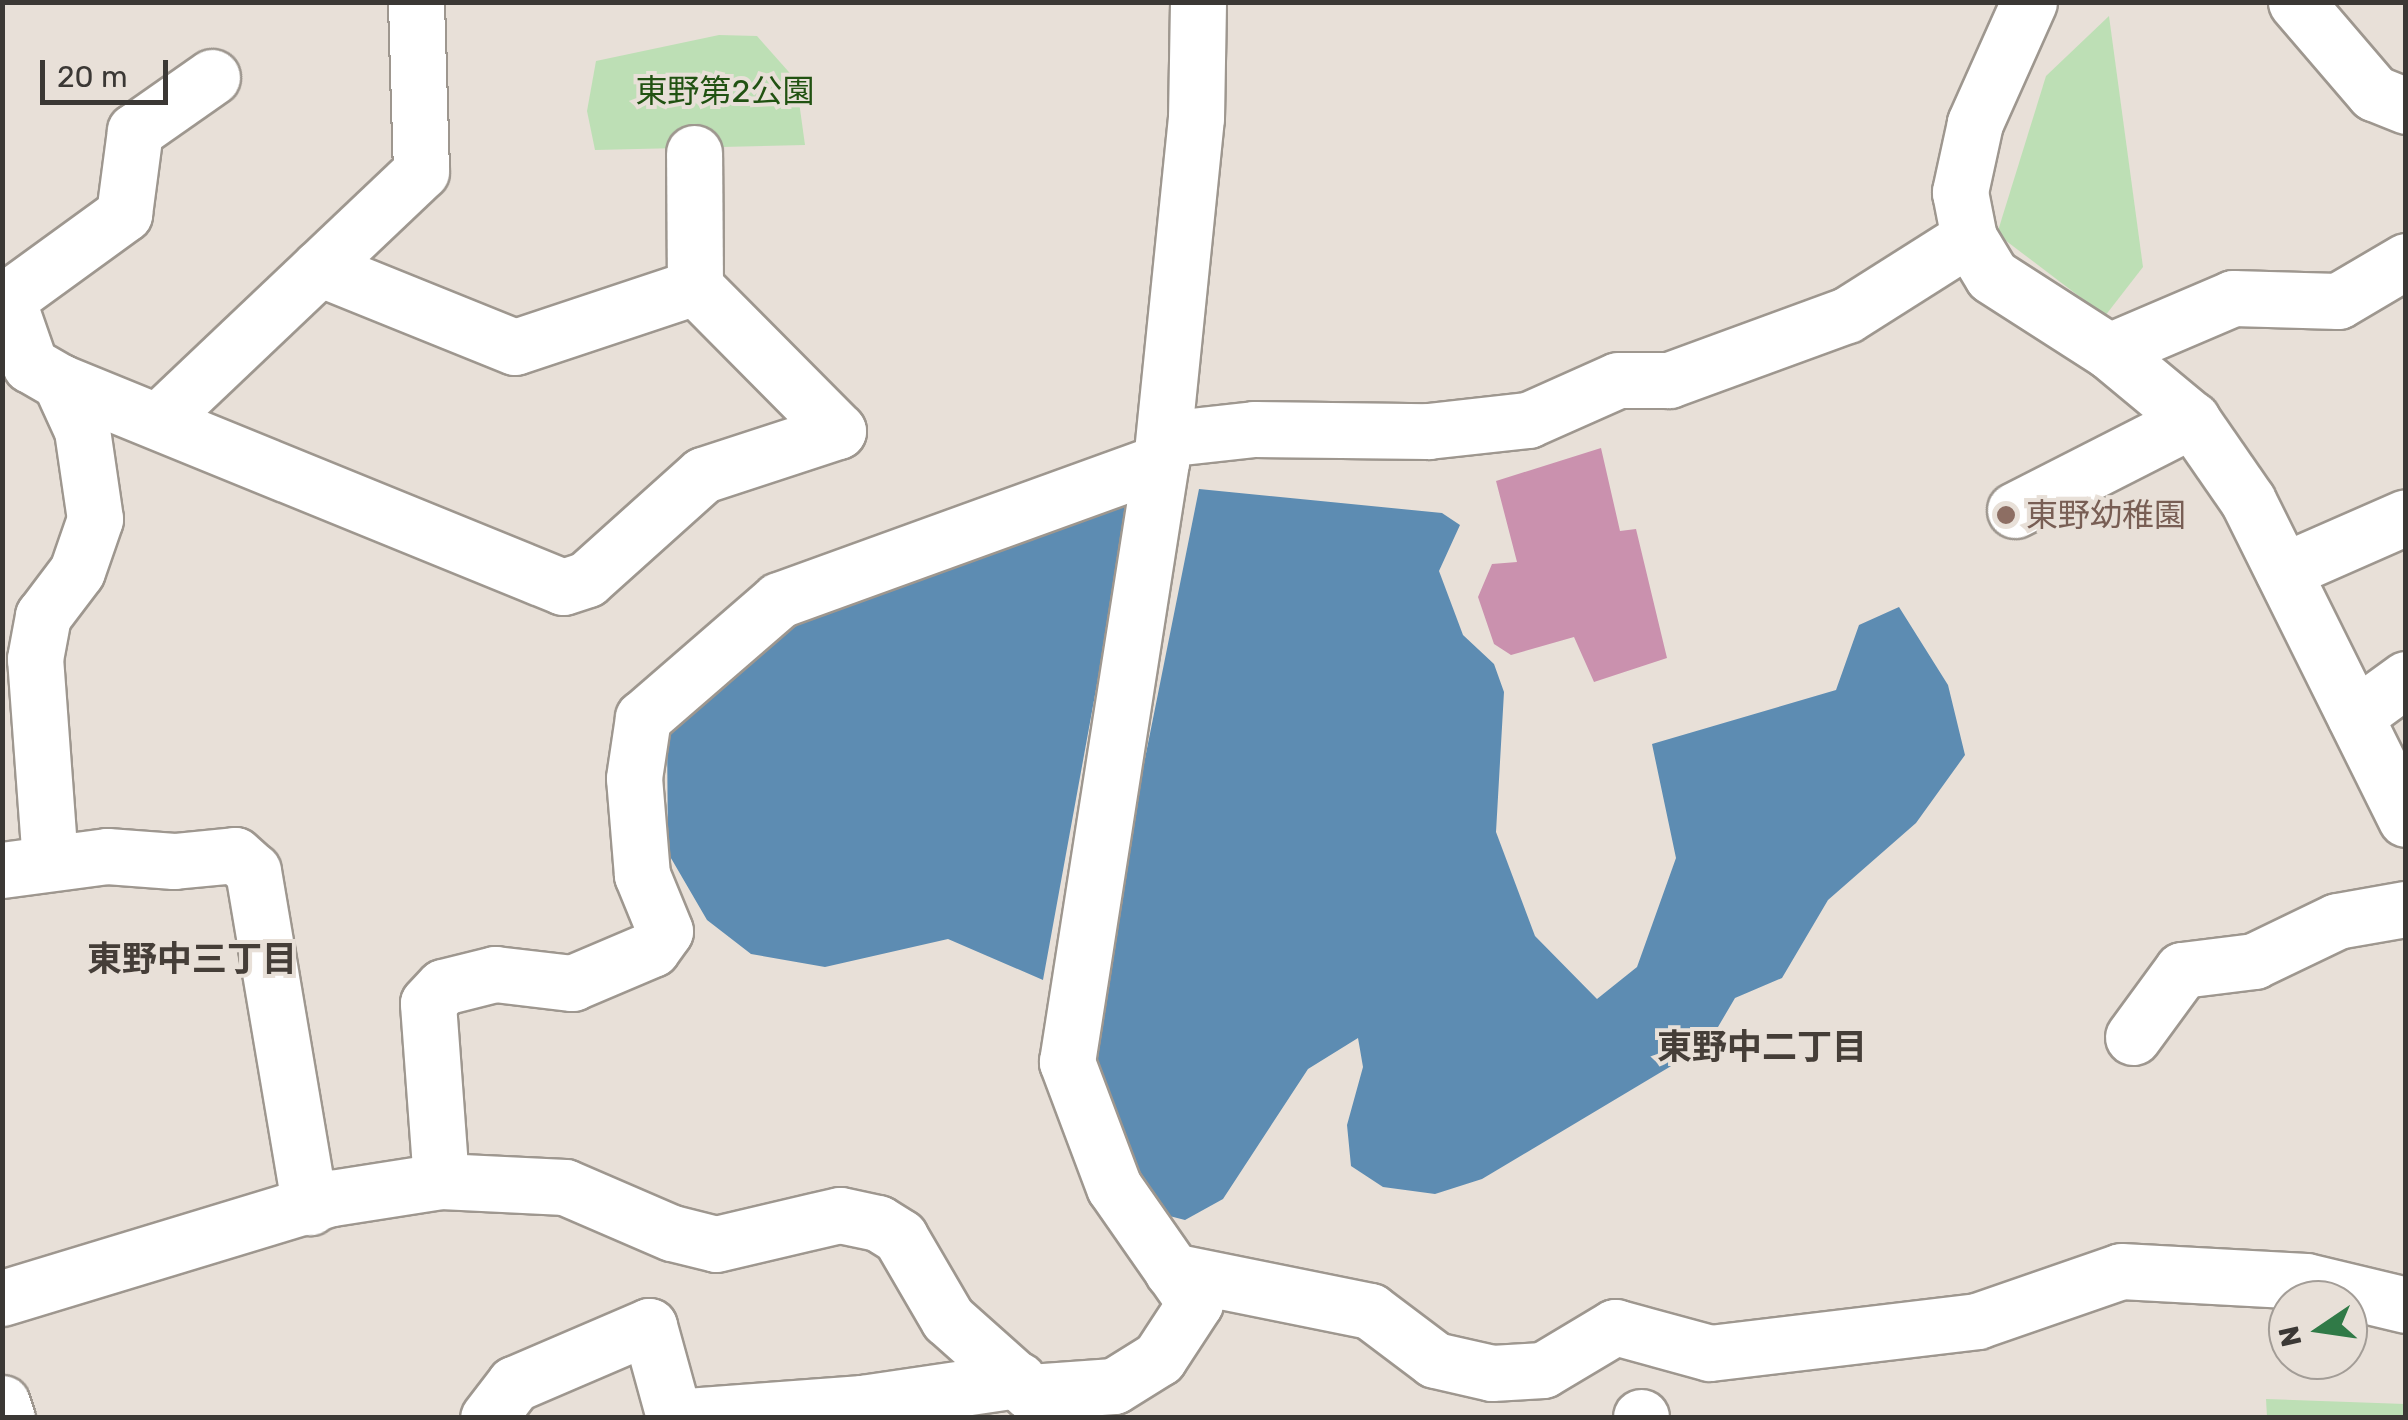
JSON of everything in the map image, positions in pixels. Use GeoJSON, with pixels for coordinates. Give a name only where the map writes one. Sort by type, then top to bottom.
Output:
{"type":"FeatureCollection","features":[{"type":"Feature","properties":{"kind":"street"},"geometry":{"type":"LineString","coordinates":[[159,420],[421,171],[416,2]]}},
{"type":"Feature","properties":{"kind":"street"},"geometry":{"type":"LineString","coordinates":[[488,1418],[514,1384],[649,1326],[674,1417],[1027,1396],[1114,1386],[1159,1358],[1194,1303],[1114,1187],[1067,1062],[1162,450],[1196,118],[1198,2]]}},
{"type":"Feature","properties":{"kind":"street"},"geometry":{"type":"LineString","coordinates":[[2030,2],[1975,124],[1960,192],[1969,238],[1992,276],[2109,351],[2192,420],[2248,501],[2355,716],[2400,796]]}},
{"type":"Feature","properties":{"kind":"street"},"geometry":{"type":"LineString","coordinates":[[2296,2],[2374,93],[2406,106]]}},
{"type":"Feature","properties":{"kind":"street"},"geometry":{"type":"LineString","coordinates":[[212,77],[135,131],[124,214],[7,299],[30,365],[60,382],[563,587],[587,579],[703,474],[838,431],[695,287],[694,152]]}},
{"type":"Feature","properties":{"kind":"street"},"geometry":{"type":"LineString","coordinates":[[441,1181],[428,1003],[443,987],[495,974],[572,983],[652,949],[665,931],[642,874],[634,778],[643,718],[779,600],[1162,450],[1254,429],[1428,431],[1528,420],[1618,380],[1669,380],[1847,316],[1969,238]]}},
{"type":"Feature","properties":{"kind":"street"},"geometry":{"type":"LineString","coordinates":[[2109,351],[2232,298],[2338,300],[2406,261]]}},
{"type":"Feature","properties":{"kind":"street"},"geometry":{"type":"LineString","coordinates":[[319,268],[515,347],[695,287]]}},
{"type":"Feature","properties":{"kind":"street"},"geometry":{"type":"LineString","coordinates":[[60,382],[82,430],[94,520],[77,571],[42,616],[34,659],[26,866],[235,855],[253,871],[310,1206]]}},
{"type":"Feature","properties":{"kind":"street"},"geometry":{"type":"LineString","coordinates":[[2015,510],[2192,420]]}},
{"type":"Feature","properties":{"kind":"street"},"geometry":{"type":"LineString","coordinates":[[2283,571],[2406,517]]}},
{"type":"Feature","properties":{"kind":"street"},"geometry":{"type":"LineString","coordinates":[[2355,716],[2406,679]]}},
{"type":"Feature","properties":{"kind":"street"},"geometry":{"type":"LineString","coordinates":[[2133,1037],[2182,970],[2238,984],[2338,920],[2406,909]]}},
{"type":"Feature","properties":{"kind":"street"},"geometry":{"type":"LineString","coordinates":[[2,1298],[310,1206],[441,1181],[565,1186],[672,1234],[716,1244],[840,1215],[878,1224],[900,1237],[948,1319],[1027,1396]]}},
{"type":"Feature","properties":{"kind":"street"},"geometry":{"type":"LineString","coordinates":[[1172,1271],[1370,1312],[1435,1360],[1492,1373],[1543,1370],[1614,1327],[1710,1353],[1976,1321],[2121,1270],[2306,1281],[2406,1305]]}},
{"type":"Feature","properties":{"kind":"street"},"geometry":{"type":"LineString","coordinates":[[2,1403],[7,1418]]}},
{"type":"Feature","properties":{"kind":"green space"},"geometry":{"type":"Polygon","coordinates":[[[2109,16],[2143,267],[2105,316],[1997,234],[2046,76],[2109,16]]]}},
{"type":"Feature","properties":{"kind":"green space","name":"東野第2公園"},"geometry":{"type":"Polygon","coordinates":[[[719,35],[757,36],[796,80],[805,145],[595,150],[587,111],[596,61],[719,35]]]}},
{"type":"Feature","properties":{"kind":"green space"},"geometry":{"type":"Polygon","coordinates":[[[2266,1399],[2405,1404],[2405,1417],[2267,1417],[2266,1399]]]}},
{"type":"Feature","properties":{"kind":"water"},"geometry":{"type":"Polygon","coordinates":[[[1199,489],[1442,513],[1460,525],[1439,571],[1463,635],[1494,664],[1504,692],[1496,832],[1535,936],[1597,999],[1637,967],[1676,858],[1652,744],[1836,690],[1859,625],[1899,607],[1948,685],[1965,755],[1916,823],[1828,900],[1782,978],[1735,998],[1708,1044],[1482,1179],[1435,1194],[1383,1187],[1351,1166],[1347,1125],[1363,1067],[1358,1038],[1308,1069],[1223,1199],[1185,1220],[1146,1210],[1085,1058],[1199,489]]]}},
{"type":"Feature","properties":{"kind":"water"},"geometry":{"type":"Polygon","coordinates":[[[1130,503],[1043,980],[948,939],[825,967],[751,954],[707,920],[668,853],[667,731],[800,613],[1130,503]]]}},
{"type":"Feature","properties":{"kind":"building"},"geometry":{"type":"Polygon","coordinates":[[[1601,448],[1620,531],[1636,529],[1667,658],[1594,682],[1574,637],[1511,655],[1494,644],[1478,597],[1492,564],[1517,562],[1496,481],[1601,448]]]}},
{"type":"Feature","properties":{"kind":"place","name":"東野幼稚園"},"geometry":{"type":"Point","coordinates":[2006,515]}},
{"type":"Feature","properties":{"kind":"district","name":"東野中三丁目"},"geometry":{"type":"Point","coordinates":[192,959]}},
{"type":"Feature","properties":{"kind":"district","name":"東野中二丁目"},"geometry":{"type":"Point","coordinates":[1762,1047]}}]}
